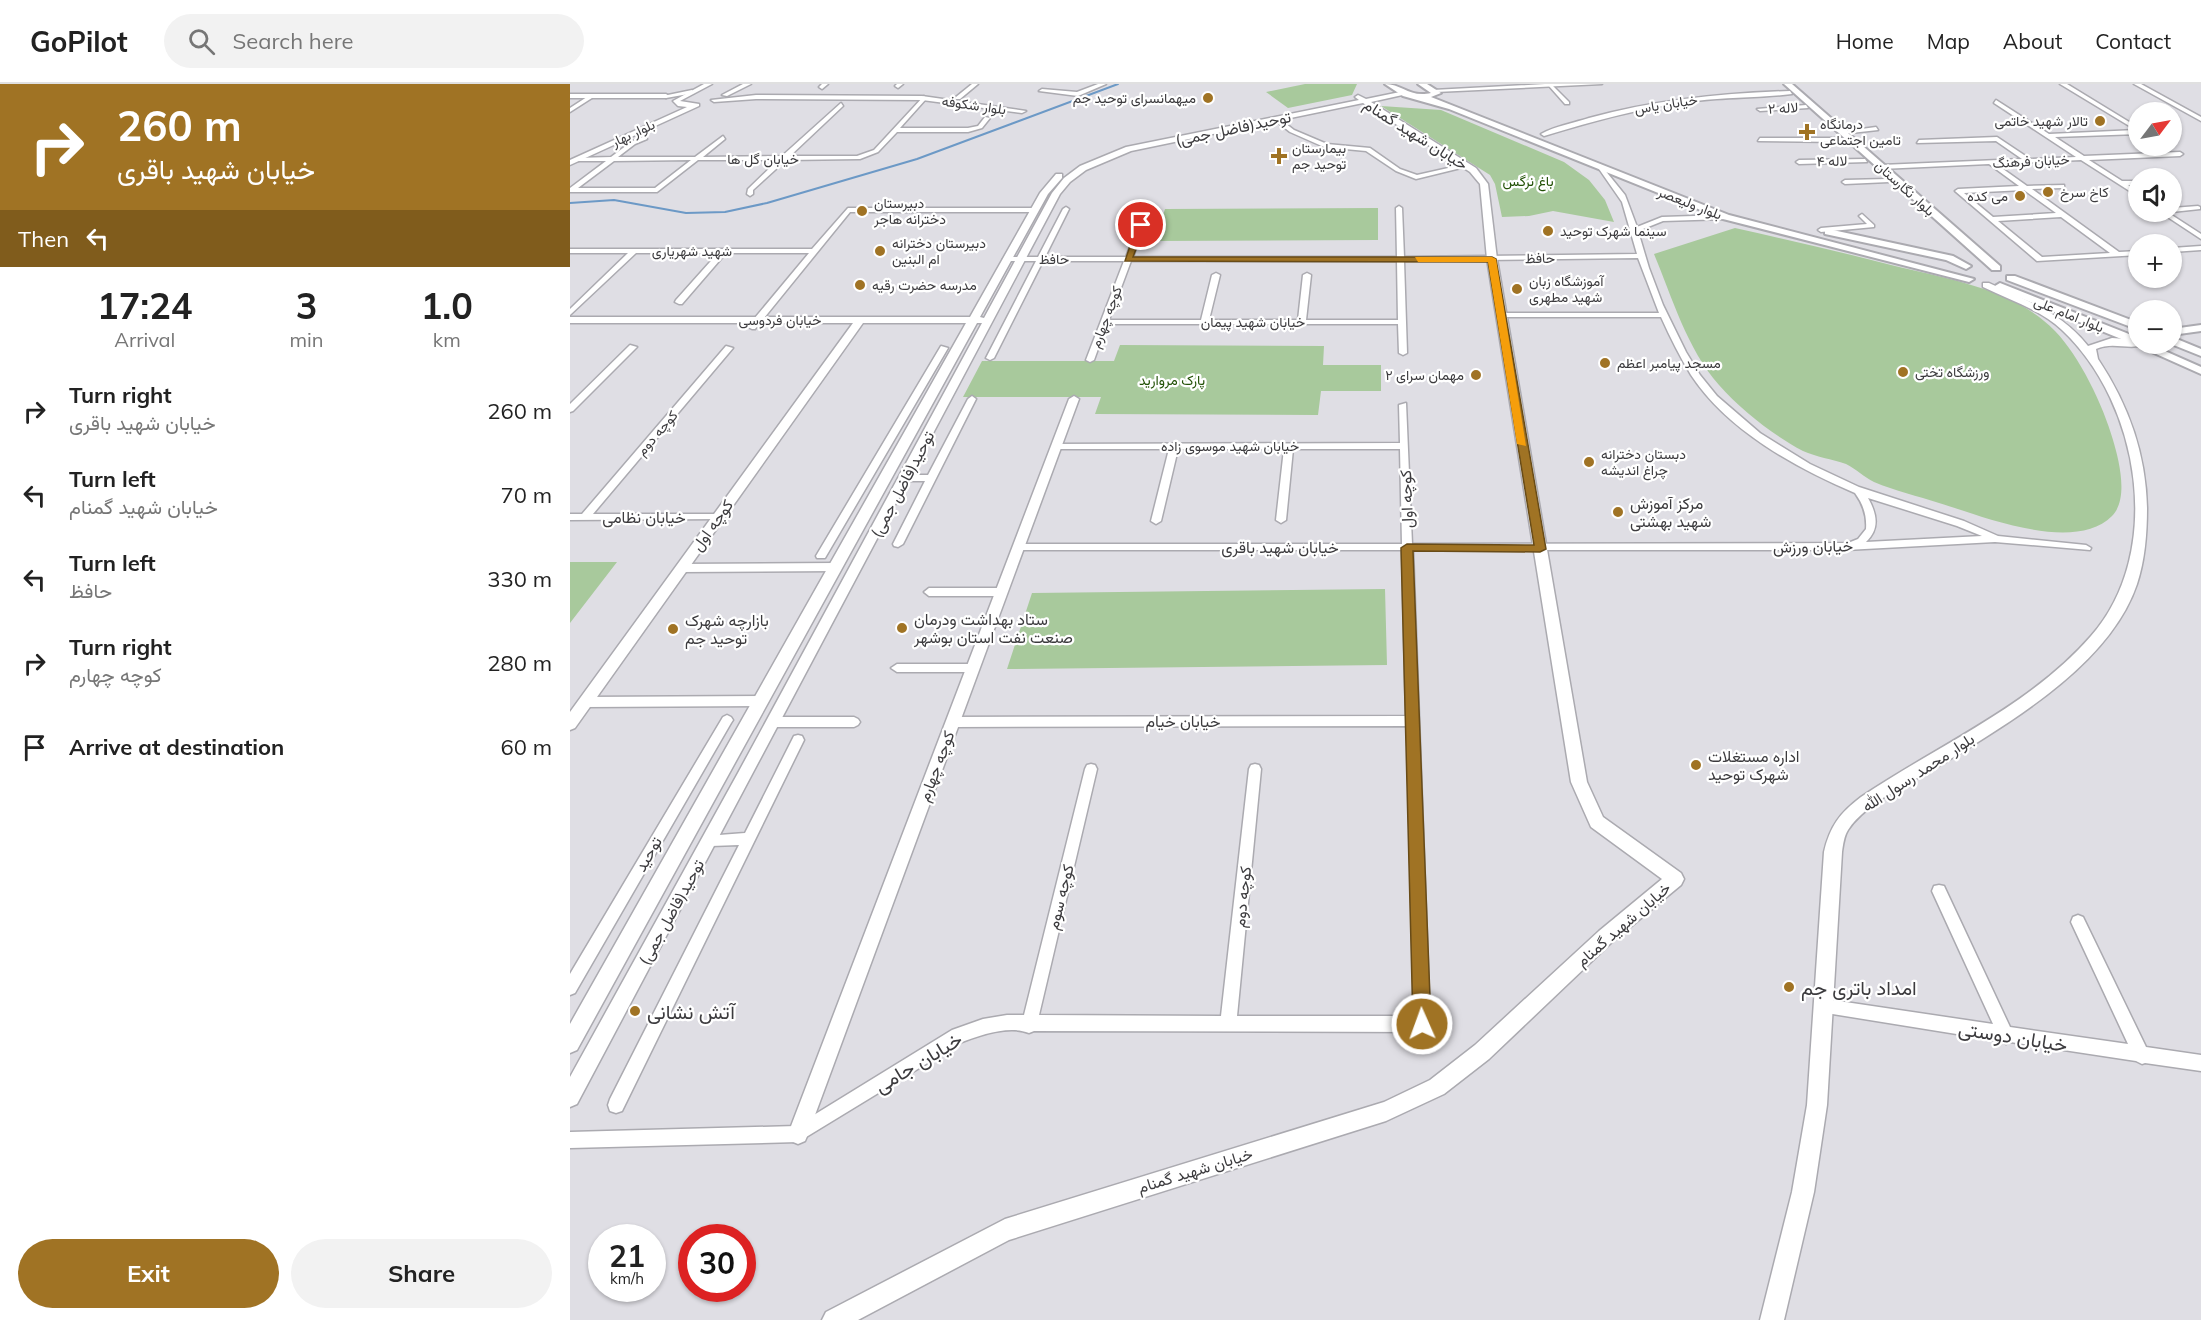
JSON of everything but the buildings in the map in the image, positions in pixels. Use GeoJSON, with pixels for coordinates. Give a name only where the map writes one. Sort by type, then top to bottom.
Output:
{"type":"FeatureCollection","features":[{"type":"Feature","properties":{"kind":"main road","name":"بلوار ولیعصر"},"geometry":{"type":"LineString","coordinates":[[1422,84],[1736,210],[1949,258],[1969,266],[1996,268]]}},
{"type":"Feature","properties":{"kind":"main road","name":"بلوار نگارستان"},"geometry":{"type":"LineString","coordinates":[[1779,84],[1789,89],[1842,136],[1865,161],[1960,247],[1969,266]]}},
{"type":"Feature","properties":{"kind":"main road","name":"بلوار ولیعصر"},"geometry":{"type":"LineString","coordinates":[[1392,87],[1600,166],[1726,217],[1986,285]]}},
{"type":"Feature","properties":{"kind":"main road"},"geometry":{"type":"LineString","coordinates":[[1420,96],[1434,95],[1437,93],[1434,87]]}},
{"type":"Feature","properties":{"kind":"main road","name":"بلوار نگارستان"},"geometry":{"type":"LineString","coordinates":[[1789,89],[1806,107],[1881,167],[1996,268],[2011,278]]}},
{"type":"Feature","properties":{"kind":"main road"},"geometry":{"type":"LineString","coordinates":[[1969,266],[1963,273],[1969,279]]}},
{"type":"Feature","properties":{"kind":"main road"},"geometry":{"type":"LineString","coordinates":[[2000,286],[2009,283],[2011,278]]}},
{"type":"Feature","properties":{"kind":"main road","name":"بلوار امام علی"},"geometry":{"type":"LineString","coordinates":[[2011,278],[2128,322]]}},
{"type":"Feature","properties":{"kind":"main road","name":"بلوار امام علی"},"geometry":{"type":"LineString","coordinates":[[1986,285],[2000,286],[2128,338]]}},
{"type":"Feature","properties":{"kind":"main road"},"geometry":{"type":"LineString","coordinates":[[2182,321],[2201,319]]}},
{"type":"Feature","properties":{"kind":"main road"},"geometry":{"type":"LineString","coordinates":[[2182,331],[2201,328]]}},
{"type":"Feature","properties":{"kind":"main road"},"geometry":{"type":"LineString","coordinates":[[2182,344],[2201,353]]}},
{"type":"Feature","properties":{"kind":"main road","name":"بلوار امام علی"},"geometry":{"type":"LineString","coordinates":[[2164,354],[2201,371]]}},
{"type":"Feature","properties":{"kind":"street","name":"بلوار بهار"},"geometry":{"type":"LineString","coordinates":[[570,154],[672,105],[709,84]]}},
{"type":"Feature","properties":{"kind":"street"},"geometry":{"type":"LineString","coordinates":[[958,98],[975,84]]}},
{"type":"Feature","properties":{"kind":"street"},"geometry":{"type":"LineString","coordinates":[[1094,84],[1102,84]]}},
{"type":"Feature","properties":{"kind":"street"},"geometry":{"type":"LineString","coordinates":[[1042,91],[1078,94],[1102,84]]}},
{"type":"Feature","properties":{"kind":"street"},"geometry":{"type":"LineString","coordinates":[[1454,87],[1510,84]]}},
{"type":"Feature","properties":{"kind":"street"},"geometry":{"type":"LineString","coordinates":[[1434,87],[1551,87],[1599,84]]}},
{"type":"Feature","properties":{"kind":"street"},"geometry":{"type":"LineString","coordinates":[[2063,84],[2128,124]]}},
{"type":"Feature","properties":{"kind":"street"},"geometry":{"type":"LineString","coordinates":[[2137,84],[2201,119]]}},
{"type":"Feature","properties":{"kind":"street"},"geometry":{"type":"LineString","coordinates":[[666,96],[672,105],[697,105],[744,86]]}},
{"type":"Feature","properties":{"kind":"street","name":"بلوار شکوفه"},"geometry":{"type":"LineString","coordinates":[[714,100],[756,97],[924,98],[1022,111],[958,98],[898,94],[760,94],[748,93],[744,86]]}},
{"type":"Feature","properties":{"kind":"street","name":"توحید(فاضل جمی)"},"geometry":{"type":"LineString","coordinates":[[570,1097],[775,722],[1056,194],[1067,180],[1083,168],[1129,149],[1241,123],[1277,119],[1361,99],[1392,87]]}},
{"type":"Feature","properties":{"kind":"street"},"geometry":{"type":"LineString","coordinates":[[1551,87],[1567,103]]}},
{"type":"Feature","properties":{"kind":"street","name":"خیابان یاس"},"geometry":{"type":"LineString","coordinates":[[1544,134],[1621,111],[1671,101],[1789,89]]}},
{"type":"Feature","properties":{"kind":"street"},"geometry":{"type":"LineString","coordinates":[[570,96],[666,96],[692,92]]}},
{"type":"Feature","properties":{"kind":"street"},"geometry":{"type":"LineString","coordinates":[[570,110],[592,96]]}},
{"type":"Feature","properties":{"kind":"street","name":"خیابان گل ها"},"geometry":{"type":"LineString","coordinates":[[574,161],[864,157],[876,151],[924,98]]}},
{"type":"Feature","properties":{"kind":"street","name":"توحید(فاضل جمی)"},"geometry":{"type":"LineString","coordinates":[[570,1043],[1034,210],[1055,179],[1073,166],[1123,146],[1361,99]]}},
{"type":"Feature","properties":{"kind":"street","name":"خیابان شهید گمنام"},"geometry":{"type":"LineString","coordinates":[[834,1320],[1005,1230],[1386,1111],[1437,1087],[1482,1052],[1605,937],[1675,879],[1597,822],[1579,782],[1492,259],[1484,184],[1480,177],[1465,165],[1361,99]]}},
{"type":"Feature","properties":{"kind":"street"},"geometry":{"type":"LineString","coordinates":[[1996,102],[2128,188]]}},
{"type":"Feature","properties":{"kind":"street","name":"بلوار بهار"},"geometry":{"type":"LineString","coordinates":[[574,161],[697,105]]}},
{"type":"Feature","properties":{"kind":"street"},"geometry":{"type":"LineString","coordinates":[[750,194],[750,189],[841,105]]}},
{"type":"Feature","properties":{"kind":"street","name":"لاله ۲"},"geometry":{"type":"LineString","coordinates":[[1760,109],[1806,107]]}},
{"type":"Feature","properties":{"kind":"street"},"geometry":{"type":"LineString","coordinates":[[895,130],[968,130],[980,127],[987,118]]}},
{"type":"Feature","properties":{"kind":"street"},"geometry":{"type":"LineString","coordinates":[[1277,119],[1292,131],[1324,145],[1368,149],[1398,170],[1416,177],[1465,165]]}},
{"type":"Feature","properties":{"kind":"street"},"geometry":{"type":"LineString","coordinates":[[1760,140],[1842,136],[1876,129]]}},
{"type":"Feature","properties":{"kind":"street"},"geometry":{"type":"LineString","coordinates":[[2047,136],[2128,132]]}},
{"type":"Feature","properties":{"kind":"street"},"geometry":{"type":"LineString","coordinates":[[645,138],[633,143],[571,190],[648,192],[661,189],[723,138]]}},
{"type":"Feature","properties":{"kind":"street"},"geometry":{"type":"LineString","coordinates":[[1919,142],[1997,139],[2029,161]]}},
{"type":"Feature","properties":{"kind":"street"},"geometry":{"type":"LineString","coordinates":[[1324,145],[1356,140],[1406,171],[1416,174],[1465,165]]}},
{"type":"Feature","properties":{"kind":"street","name":"خیابان فرهنگ"},"geometry":{"type":"LineString","coordinates":[[1881,167],[2141,156]]}},
{"type":"Feature","properties":{"kind":"street","name":"لاله ۴"},"geometry":{"type":"LineString","coordinates":[[1799,162],[1865,161]]}},
{"type":"Feature","properties":{"kind":"street"},"geometry":{"type":"LineString","coordinates":[[1992,163],[2117,254]]}},
{"type":"Feature","properties":{"kind":"street"},"geometry":{"type":"LineString","coordinates":[[1600,166],[1622,195],[1635,230],[1640,256],[1682,354],[1704,387],[1740,421],[1794,458],[1858,490],[1969,525],[1995,539]]}},
{"type":"Feature","properties":{"kind":"street"},"geometry":{"type":"LineString","coordinates":[[1845,182],[1887,181]]}},
{"type":"Feature","properties":{"kind":"street"},"geometry":{"type":"LineString","coordinates":[[2121,183],[2128,183]]}},
{"type":"Feature","properties":{"kind":"street"},"geometry":{"type":"LineString","coordinates":[[2062,186],[1958,191],[2040,259],[2128,254]]}},
{"type":"Feature","properties":{"kind":"street","name":"کوچه چهارم"},"geometry":{"type":"LineString","coordinates":[[1090,360],[1148,207]]}},
{"type":"Feature","properties":{"kind":"street"},"geometry":{"type":"LineString","coordinates":[[1399,208],[1403,353]]}},
{"type":"Feature","properties":{"kind":"street"},"geometry":{"type":"LineString","coordinates":[[2182,209],[2198,208]]}},
{"type":"Feature","properties":{"kind":"street"},"geometry":{"type":"LineString","coordinates":[[990,358],[1066,209]]}},
{"type":"Feature","properties":{"kind":"street"},"geometry":{"type":"LineString","coordinates":[[755,324],[813,250],[848,210],[1034,210]]}},
{"type":"Feature","properties":{"kind":"street"},"geometry":{"type":"LineString","coordinates":[[1993,219],[2062,215]]}},
{"type":"Feature","properties":{"kind":"street"},"geometry":{"type":"LineString","coordinates":[[1821,230],[1872,226],[1862,216]]}},
{"type":"Feature","properties":{"kind":"street"},"geometry":{"type":"LineString","coordinates":[[1635,230],[1662,219],[1726,217]]}},
{"type":"Feature","properties":{"kind":"street"},"geometry":{"type":"LineString","coordinates":[[2178,222],[2201,237]]}},
{"type":"Feature","properties":{"kind":"street"},"geometry":{"type":"LineString","coordinates":[[2182,249],[2201,248]]}},
{"type":"Feature","properties":{"kind":"street","name":"شهید شهریاری"},"geometry":{"type":"LineString","coordinates":[[570,250],[813,250]]}},
{"type":"Feature","properties":{"kind":"street"},"geometry":{"type":"LineString","coordinates":[[570,313],[634,250]]}},
{"type":"Feature","properties":{"kind":"street"},"geometry":{"type":"LineString","coordinates":[[679,302],[723,250]]}},
{"type":"Feature","properties":{"kind":"street","name":"حافظ"},"geometry":{"type":"LineString","coordinates":[[1007,259],[1492,259],[1640,256]]}},
{"type":"Feature","properties":{"kind":"street"},"geometry":{"type":"LineString","coordinates":[[1204,322],[1216,275]]}},
{"type":"Feature","properties":{"kind":"street"},"geometry":{"type":"LineString","coordinates":[[1302,322],[1307,275]]}},
{"type":"Feature","properties":{"kind":"street","name":"بلوار محمد رسول الله"},"geometry":{"type":"LineString","coordinates":[[1772,1320],[1803,1192],[1817,1105],[1833,852],[1840,826],[1873,798],[1975,735],[2063,672],[2094,642],[2117,611],[2130,585],[2137,549],[2141,493],[2138,467],[2121,408],[2093,359],[2065,328],[2049,315],[1986,285]]}},
{"type":"Feature","properties":{"kind":"street"},"geometry":{"type":"LineString","coordinates":[[1501,315],[1666,315]]}},
{"type":"Feature","properties":{"kind":"street","name":"خیابان فردوسی"},"geometry":{"type":"LineString","coordinates":[[570,320],[755,324]]}},
{"type":"Feature","properties":{"kind":"street","name":"خیابان شهید پیمان"},"geometry":{"type":"LineString","coordinates":[[1104,322],[1402,322]]}},
{"type":"Feature","properties":{"kind":"street","name":"کوچه اول"},"geometry":{"type":"LineString","coordinates":[[570,724],[857,323]]}},
{"type":"Feature","properties":{"kind":"street","name":"خیابان فردوسی"},"geometry":{"type":"LineString","coordinates":[[570,326],[988,323]]}},
{"type":"Feature","properties":{"kind":"street"},"geometry":{"type":"LineString","coordinates":[[2093,359],[2091,348],[2101,343],[2128,343]]}},
{"type":"Feature","properties":{"kind":"street"},"geometry":{"type":"LineString","coordinates":[[570,409],[633,347]]}},
{"type":"Feature","properties":{"kind":"street","name":"کوچه دوم"},"geometry":{"type":"LineString","coordinates":[[585,517],[729,348]]}},
{"type":"Feature","properties":{"kind":"street"},"geometry":{"type":"LineString","coordinates":[[821,556],[865,478],[944,348]]}},
{"type":"Feature","properties":{"kind":"street"},"geometry":{"type":"LineString","coordinates":[[898,544],[972,399]]}},
{"type":"Feature","properties":{"kind":"street","name":"کوچه چهارم"},"geometry":{"type":"LineString","coordinates":[[798,1134],[1074,399]]}},
{"type":"Feature","properties":{"kind":"street","name":"کوچه اول"},"geometry":{"type":"LineString","coordinates":[[1403,405],[1422,1024]]}},
{"type":"Feature","properties":{"kind":"street","name":"خیابان شهید موسوی زاده"},"geometry":{"type":"LineString","coordinates":[[1057,446],[1404,446]]}},
{"type":"Feature","properties":{"kind":"street"},"geometry":{"type":"LineString","coordinates":[[1156,521],[1174,446]]}},
{"type":"Feature","properties":{"kind":"street"},"geometry":{"type":"LineString","coordinates":[[1281,520],[1289,446]]}},
{"type":"Feature","properties":{"kind":"street"},"geometry":{"type":"LineString","coordinates":[[865,478],[886,478]]}},
{"type":"Feature","properties":{"kind":"street"},"geometry":{"type":"LineString","coordinates":[[904,478],[932,478]]}},
{"type":"Feature","properties":{"kind":"street"},"geometry":{"type":"LineString","coordinates":[[1846,547],[1858,543],[1871,528],[1871,509],[1858,490]]}},
{"type":"Feature","properties":{"kind":"street","name":"خیابان نظامی"},"geometry":{"type":"LineString","coordinates":[[570,517],[717,517]]}},
{"type":"Feature","properties":{"kind":"street","name":"خیابان ورزش"},"geometry":{"type":"LineString","coordinates":[[1540,549],[1846,547],[1995,539],[2086,548]]}},
{"type":"Feature","properties":{"kind":"street","name":"خیابان شهید باقری"},"geometry":{"type":"LineString","coordinates":[[1019,547],[1540,549]]}},
{"type":"Feature","properties":{"kind":"street"},"geometry":{"type":"LineString","coordinates":[[681,568],[836,567]]}},
{"type":"Feature","properties":{"kind":"street"},"geometry":{"type":"LineString","coordinates":[[929,592],[1002,592]]}},
{"type":"Feature","properties":{"kind":"street"},"geometry":{"type":"LineString","coordinates":[[897,668],[973,668]]}},
{"type":"Feature","properties":{"kind":"street"},"geometry":{"type":"LineString","coordinates":[[586,702],[762,701]]}},
{"type":"Feature","properties":{"kind":"street","name":"توحید"},"geometry":{"type":"LineString","coordinates":[[570,988],[727,720]]}},
{"type":"Feature","properties":{"kind":"street","name":"خیابان خیام"},"geometry":{"type":"LineString","coordinates":[[953,722],[1412,721]]}},
{"type":"Feature","properties":{"kind":"street"},"geometry":{"type":"LineString","coordinates":[[775,722],[854,722]]}},
{"type":"Feature","properties":{"kind":"street"},"geometry":{"type":"LineString","coordinates":[[616,1105],[798,740]]}},
{"type":"Feature","properties":{"kind":"street","name":"کوچه سوم"},"geometry":{"type":"LineString","coordinates":[[1029,1025],[1091,769]]}},
{"type":"Feature","properties":{"kind":"street","name":"کوچه دوم"},"geometry":{"type":"LineString","coordinates":[[1228,1025],[1255,769]]}},
{"type":"Feature","properties":{"kind":"street"},"geometry":{"type":"LineString","coordinates":[[719,778],[744,778]]}},
{"type":"Feature","properties":{"kind":"street"},"geometry":{"type":"LineString","coordinates":[[657,839],[685,838]]}},
{"type":"Feature","properties":{"kind":"street"},"geometry":{"type":"LineString","coordinates":[[711,840],[748,839]]}},
{"type":"Feature","properties":{"kind":"street"},"geometry":{"type":"LineString","coordinates":[[1939,891],[2006,1036]]}},
{"type":"Feature","properties":{"kind":"street"},"geometry":{"type":"LineString","coordinates":[[2078,922],[2142,1056]]}},
{"type":"Feature","properties":{"kind":"street","name":"خیابان دوستی"},"geometry":{"type":"LineString","coordinates":[[1825,1007],[2006,1036],[2201,1063]]}},
{"type":"Feature","properties":{"kind":"street","name":"خیابان جامی"},"geometry":{"type":"LineString","coordinates":[[570,1140],[766,1137],[798,1134],[958,1036],[991,1026],[1422,1024]]}},
{"type":"Feature","properties":{"kind":"green space"},"geometry":{"type":"Polygon","coordinates":[[[1305,84],[1357,84],[1352,95],[1288,108],[1266,92],[1305,84]]]}},
{"type":"Feature","properties":{"kind":"green space","name":"باغ نرگس"},"geometry":{"type":"Polygon","coordinates":[[[1381,106],[1441,110],[1564,162],[1589,180],[1605,200],[1614,222],[1553,211],[1529,216],[1502,217],[1495,184],[1490,175],[1381,106]]]}},
{"type":"Feature","properties":{"kind":"green space"},"geometry":{"type":"Polygon","coordinates":[[[1378,208],[1378,240],[1155,241],[1165,209],[1378,208]]]}},
{"type":"Feature","properties":{"kind":"green space"},"geometry":{"type":"Polygon","coordinates":[[[1735,228],[1958,281],[2001,295],[2039,317],[2055,331],[2082,368],[2109,426],[2121,479],[2120,500],[2112,516],[2095,527],[2075,532],[2027,529],[2003,523],[1874,482],[1846,464],[1803,451],[1758,421],[1719,385],[1698,355],[1681,322],[1654,254],[1735,228]]]}},
{"type":"Feature","properties":{"kind":"green space","name":"پارک مروارید"},"geometry":{"type":"Polygon","coordinates":[[[1120,345],[1324,346],[1323,365],[1381,365],[1381,391],[1321,391],[1318,415],[1095,414],[1101,397],[963,397],[982,361],[1114,361],[1120,345]]]}},
{"type":"Feature","properties":{"kind":"green space"},"geometry":{"type":"Polygon","coordinates":[[[570,562],[617,562],[570,623],[570,562]]]}},
{"type":"Feature","properties":{"kind":"green space"},"geometry":{"type":"Polygon","coordinates":[[[1385,589],[1387,665],[1007,669],[1032,593],[1385,589]]]}},
{"type":"Feature","properties":{"kind":"waterway"},"geometry":{"type":"LineString","coordinates":[[570,203],[614,200],[686,213],[725,212],[767,203],[917,159],[1118,84]]}},
{"type":"Feature","properties":{"kind":"slow traffic"},"geometry":{"type":"LineString","coordinates":[[1418,259],[1492,259],[1523,444]]}},
{"type":"Feature","properties":{"kind":"place","name":"میهمانسرای توحید جم"},"geometry":{"type":"Point","coordinates":[1208,98]}},
{"type":"Feature","properties":{"kind":"place","name":"تالار شهید خاتمی"},"geometry":{"type":"Point","coordinates":[2100,121]}},
{"type":"Feature","properties":{"kind":"place","name":"درمانگاه تامین اجتماعی"},"geometry":{"type":"Point","coordinates":[1807,132]}},
{"type":"Feature","properties":{"kind":"place","name":"بیمارستان توحید جم"},"geometry":{"type":"Point","coordinates":[1279,156]}},
{"type":"Feature","properties":{"kind":"place","name":"کاخ سرخ"},"geometry":{"type":"Point","coordinates":[2048,192]}},
{"type":"Feature","properties":{"kind":"place","name":"می کده"},"geometry":{"type":"Point","coordinates":[2020,196]}},
{"type":"Feature","properties":{"kind":"place","name":"دبیرستان دخترانه هاجر"},"geometry":{"type":"Point","coordinates":[862,211]}},
{"type":"Feature","properties":{"kind":"place","name":"سینما شهرک توحید"},"geometry":{"type":"Point","coordinates":[1548,231]}},
{"type":"Feature","properties":{"kind":"place","name":"دبیرستان دخترانه ام البنین"},"geometry":{"type":"Point","coordinates":[880,251]}},
{"type":"Feature","properties":{"kind":"place","name":"مدرسه حضرت رقیه"},"geometry":{"type":"Point","coordinates":[860,285]}},
{"type":"Feature","properties":{"kind":"place","name":"آموزشگاه زبان شهید مطهری"},"geometry":{"type":"Point","coordinates":[1517,289]}},
{"type":"Feature","properties":{"kind":"place","name":"مسجد پیامبر اعظم"},"geometry":{"type":"Point","coordinates":[1605,363]}},
{"type":"Feature","properties":{"kind":"place","name":"ورزشگاه تختی"},"geometry":{"type":"Point","coordinates":[1903,372]}},
{"type":"Feature","properties":{"kind":"place","name":"مهمان سرای ۲"},"geometry":{"type":"Point","coordinates":[1476,375]}},
{"type":"Feature","properties":{"kind":"place","name":"دبستان دخترانه چراغ اندیشه"},"geometry":{"type":"Point","coordinates":[1589,462]}},
{"type":"Feature","properties":{"kind":"place","name":"مرکز آموزش شهید بهشتی"},"geometry":{"type":"Point","coordinates":[1618,512]}},
{"type":"Feature","properties":{"kind":"place","name":"ستاد بهداشت ودرمان صنعت نفت استان بوشهر"},"geometry":{"type":"Point","coordinates":[902,628]}},
{"type":"Feature","properties":{"kind":"place","name":"بازارچه شهرک توحید جم"},"geometry":{"type":"Point","coordinates":[673,629]}},
{"type":"Feature","properties":{"kind":"place","name":"اداره مستغلات شهرک توحید"},"geometry":{"type":"Point","coordinates":[1696,765]}},
{"type":"Feature","properties":{"kind":"place","name":"امداد باتری جم"},"geometry":{"type":"Point","coordinates":[1789,987]}},
{"type":"Feature","properties":{"kind":"place","name":"آتش نشانی"},"geometry":{"type":"Point","coordinates":[635,1011]}},
{"type":"Feature","properties":{"kind":"route"},"geometry":{"type":"LineString","coordinates":[[1141,225],[1128,259],[1492,259],[1540,549],[1407,548],[1422,1024]]}}]}
